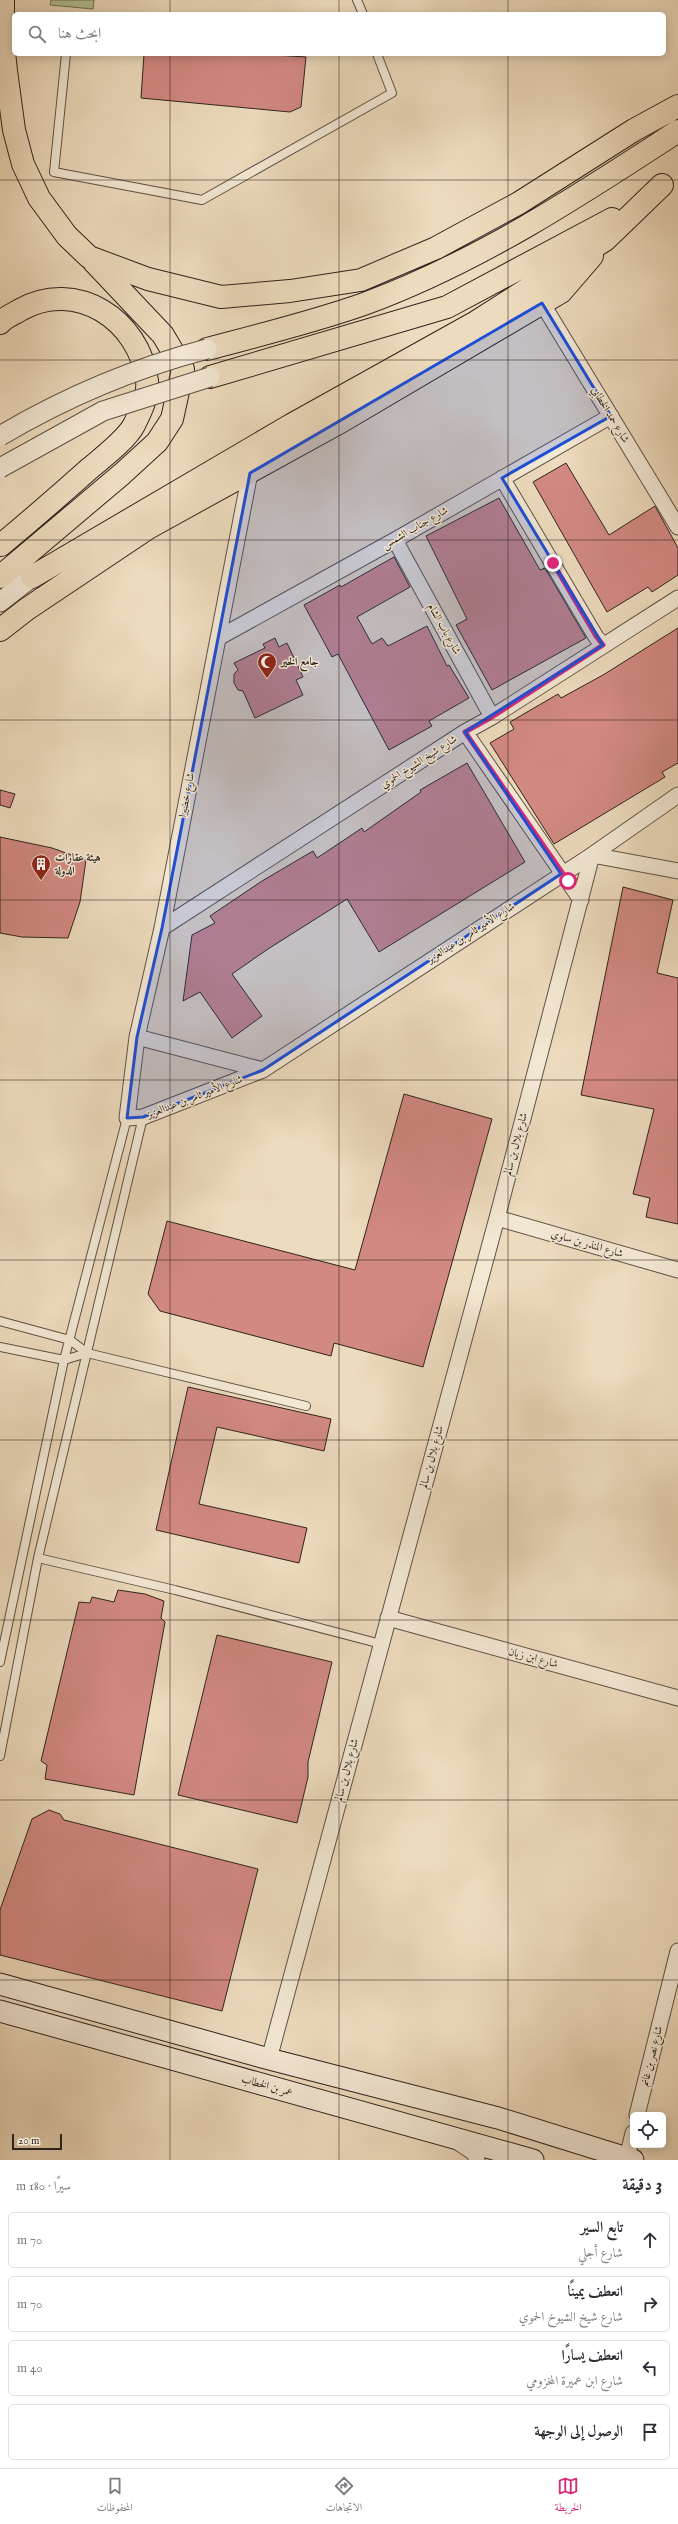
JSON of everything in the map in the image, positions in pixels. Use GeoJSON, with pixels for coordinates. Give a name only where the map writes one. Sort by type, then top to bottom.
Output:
{"type":"FeatureCollection","features":[{"type":"Feature","properties":{"kind":"main road"},"geometry":{"type":"LineString","coordinates":[[0,576],[122,474],[157,442],[172,419],[183,369],[163,335],[67,236],[39,198],[23,164],[14,130],[9,43],[3,0]]}},
{"type":"Feature","properties":{"kind":"main road"},"geometry":{"type":"LineString","coordinates":[[90,258],[148,279],[221,297],[290,291],[361,280],[436,248],[519,203],[634,130],[678,106]]}},
{"type":"Feature","properties":{"kind":"main road"},"geometry":{"type":"LineString","coordinates":[[208,349],[274,331],[378,298],[441,270],[520,229],[618,171],[678,131]]}},
{"type":"Feature","properties":{"kind":"main road"},"geometry":{"type":"LineString","coordinates":[[0,630],[28,609],[148,528],[250,472],[561,292],[605,240],[670,180]]}},
{"type":"Feature","properties":{"kind":"main road"},"geometry":{"type":"LineString","coordinates":[[210,377],[448,307],[609,222],[670,180]]}},
{"type":"Feature","properties":{"kind":"main road"},"geometry":{"type":"LineString","coordinates":[[32,577],[291,425],[476,322],[605,240]]}},
{"type":"Feature","properties":{"kind":"main road"},"geometry":{"type":"LineString","coordinates":[[0,323],[34,302],[60,298],[87,303],[109,312],[127,333],[139,354],[147,382],[144,400],[133,426],[106,454],[1,546]]}},
{"type":"Feature","properties":{"kind":"main road"},"geometry":{"type":"LineString","coordinates":[[0,1984],[269,2058],[498,2118],[630,2159]]}},
{"type":"Feature","properties":{"kind":"main road","name":"عمر بن الخطاب"},"geometry":{"type":"LineString","coordinates":[[0,2011],[450,2136],[524,2159]]}},
{"type":"Feature","properties":{"kind":"street","name":"شارع حمد الخطابي"},"geometry":{"type":"LineString","coordinates":[[542,303],[678,527]]}},
{"type":"Feature","properties":{"kind":"street"},"geometry":{"type":"LineString","coordinates":[[0,436],[93,389],[162,361],[208,349]]}},
{"type":"Feature","properties":{"kind":"street"},"geometry":{"type":"LineString","coordinates":[[0,468],[103,411],[210,377]]}},
{"type":"Feature","properties":{"kind":"street","name":"شارع جناب الشمس"},"geometry":{"type":"LineString","coordinates":[[218,638],[395,540],[611,416]]}},
{"type":"Feature","properties":{"kind":"street","name":"شارع خضيرا"},"geometry":{"type":"LineString","coordinates":[[127,1118],[137,1037],[162,928],[250,472]]}},
{"type":"Feature","properties":{"kind":"street"},"geometry":{"type":"LineString","coordinates":[[502,478],[596,636],[603,645]]}},
{"type":"Feature","properties":{"kind":"street","name":"شارع باب الشام"},"geometry":{"type":"LineString","coordinates":[[395,540],[492,717]]}},
{"type":"Feature","properties":{"kind":"street"},"geometry":{"type":"LineString","coordinates":[[0,602],[32,577]]}},
{"type":"Feature","properties":{"kind":"street","name":"شارع شيخ الشيوخ الحموي"},"geometry":{"type":"LineString","coordinates":[[162,928],[465,732],[492,717],[678,598]]}},
{"type":"Feature","properties":{"kind":"street"},"geometry":{"type":"LineString","coordinates":[[465,732],[580,900]]}},
{"type":"Feature","properties":{"kind":"street","name":"شارع الأمير ثامر بن عبدالعزيز"},"geometry":{"type":"LineString","coordinates":[[127,1118],[143,1117],[263,1070],[592,855],[678,795]]}},
{"type":"Feature","properties":{"kind":"street"},"geometry":{"type":"LineString","coordinates":[[592,855],[678,872]]}},
{"type":"Feature","properties":{"kind":"street","name":"شارع بلال بن سالم"},"geometry":{"type":"LineString","coordinates":[[269,2058],[497,1218],[592,855]]}},
{"type":"Feature","properties":{"kind":"street","name":"شارع الأمير ثامر بن عبدالعزيز"},"geometry":{"type":"LineString","coordinates":[[137,1037],[263,1070]]}},
{"type":"Feature","properties":{"kind":"street","name":"شارع المنذر بن ساوي"},"geometry":{"type":"LineString","coordinates":[[497,1218],[678,1270]]}},
{"type":"Feature","properties":{"kind":"street","name":"شارع ابن زيان"},"geometry":{"type":"LineString","coordinates":[[388,1618],[678,1698]]}},
{"type":"Feature","properties":{"kind":"street","name":"شارع نصر بن غانم"},"geometry":{"type":"LineString","coordinates":[[638,2112],[678,1951]]}},
{"type":"Feature","properties":{"kind":"street"},"geometry":{"type":"LineString","coordinates":[[450,2136],[474,2153],[478,2160]]}},
{"type":"Feature","properties":{"kind":"street"},"geometry":{"type":"LineString","coordinates":[[630,2159],[631,2148]]}},
{"type":"Feature","properties":{"kind":"lane"},"geometry":{"type":"LineString","coordinates":[[357,0],[362,12]]}},
{"type":"Feature","properties":{"kind":"lane"},"geometry":{"type":"LineString","coordinates":[[66,56],[54,172],[202,200],[392,93],[378,56]]}},
{"type":"Feature","properties":{"kind":"lane"},"geometry":{"type":"LineString","coordinates":[[0,1756],[38,1558],[143,1117]]}},
{"type":"Feature","properties":{"kind":"lane"},"geometry":{"type":"LineString","coordinates":[[0,1662],[64,1360],[127,1118]]}},
{"type":"Feature","properties":{"kind":"lane"},"geometry":{"type":"LineString","coordinates":[[0,1321],[70,1340],[87,1353],[306,1406]]}},
{"type":"Feature","properties":{"kind":"lane"},"geometry":{"type":"LineString","coordinates":[[0,1347],[64,1360],[87,1353]]}},
{"type":"Feature","properties":{"kind":"lane"},"geometry":{"type":"LineString","coordinates":[[38,1558],[175,1590],[381,1644]]}},
{"type":"Feature","properties":{"kind":"highlighted area"},"geometry":{"type":"Polygon","coordinates":[[[542,303],[611,416],[502,478],[603,645],[465,732],[561,874],[263,1070],[143,1117],[127,1118],[137,1037],[162,928],[250,473],[542,303]]]}},
{"type":"Feature","properties":{"kind":"green space"},"geometry":{"type":"Polygon","coordinates":[[[51,0],[94,0],[93,9],[50,5],[51,0]]]}},
{"type":"Feature","properties":{"kind":"building"},"geometry":{"type":"Polygon","coordinates":[[[144,56],[306,57],[301,107],[290,112],[141,98],[144,56]]]}},
{"type":"Feature","properties":{"kind":"building"},"geometry":{"type":"Polygon","coordinates":[[[566,463],[609,535],[655,506],[678,548],[678,575],[652,592],[648,587],[607,612],[533,482],[566,463]]]}},
{"type":"Feature","properties":{"kind":"building"},"geometry":{"type":"Polygon","coordinates":[[[499,498],[540,570],[545,568],[586,638],[492,690],[456,625],[467,619],[426,536],[499,498]]]}},
{"type":"Feature","properties":{"kind":"building"},"geometry":{"type":"Polygon","coordinates":[[[394,557],[410,587],[357,617],[372,644],[382,638],[388,646],[427,626],[447,666],[449,665],[469,698],[429,721],[432,726],[389,750],[338,654],[332,657],[304,605],[340,585],[341,587],[394,557]]]}},
{"type":"Feature","properties":{"kind":"building"},"geometry":{"type":"Polygon","coordinates":[[[678,628],[678,763],[662,772],[665,777],[554,844],[490,743],[514,729],[510,722],[558,694],[561,698],[603,675],[678,628]]]}},
{"type":"Feature","properties":{"kind":"building","name":"جامع الخير"},"geometry":{"type":"Polygon","coordinates":[[[275,638],[279,647],[287,643],[303,677],[296,680],[303,695],[255,718],[243,691],[238,690],[234,683],[234,674],[238,670],[234,663],[265,648],[263,644],[275,638]]]}},
{"type":"Feature","properties":{"kind":"building"},"geometry":{"type":"Polygon","coordinates":[[[467,763],[525,862],[379,952],[347,899],[268,949],[232,974],[262,1016],[232,1038],[200,992],[183,1001],[192,935],[215,923],[210,916],[262,881],[313,851],[317,858],[362,828],[364,832],[421,792],[420,790],[467,763]]]}},
{"type":"Feature","properties":{"kind":"building"},"geometry":{"type":"Polygon","coordinates":[[[0,790],[15,794],[10,808],[0,805],[0,790]]]}},
{"type":"Feature","properties":{"kind":"building","name":"هيئة عقارات الدولة"},"geometry":{"type":"Polygon","coordinates":[[[0,837],[52,848],[86,860],[80,902],[68,938],[22,937],[0,933],[0,837]]]}},
{"type":"Feature","properties":{"kind":"building"},"geometry":{"type":"Polygon","coordinates":[[[623,887],[673,900],[657,973],[678,978],[678,1224],[646,1217],[650,1198],[633,1194],[654,1109],[581,1095],[623,887]]]}},
{"type":"Feature","properties":{"kind":"building"},"geometry":{"type":"Polygon","coordinates":[[[404,1094],[492,1119],[423,1367],[334,1343],[331,1356],[160,1311],[148,1294],[167,1221],[355,1270],[404,1094]]]}},
{"type":"Feature","properties":{"kind":"building"},"geometry":{"type":"Polygon","coordinates":[[[188,1387],[331,1419],[324,1451],[217,1427],[199,1504],[307,1528],[299,1563],[156,1530],[188,1387]]]}},
{"type":"Feature","properties":{"kind":"building"},"geometry":{"type":"Polygon","coordinates":[[[118,1590],[145,1594],[164,1601],[161,1618],[165,1622],[134,1795],[45,1779],[47,1765],[41,1761],[79,1602],[90,1603],[92,1597],[114,1602],[118,1590]]]}},
{"type":"Feature","properties":{"kind":"building"},"geometry":{"type":"Polygon","coordinates":[[[217,1635],[332,1662],[308,1762],[308,1777],[297,1823],[178,1795],[217,1635]]]}},
{"type":"Feature","properties":{"kind":"building"},"geometry":{"type":"Polygon","coordinates":[[[49,1810],[60,1814],[64,1820],[258,1869],[222,2011],[0,1955],[0,1910],[32,1819],[49,1810]]]}},
{"type":"Feature","properties":{"kind":"place","name":"جامع الخير"},"geometry":{"type":"Point","coordinates":[267,679]}},
{"type":"Feature","properties":{"kind":"place","name":"هيئة عقارات الدولة"},"geometry":{"type":"Point","coordinates":[41,881]}},
{"type":"Feature","properties":{"kind":"route"},"geometry":{"type":"LineString","coordinates":[[553,563],[596,636],[603,645],[492,717],[465,732],[561,874],[568,881]]}}]}
